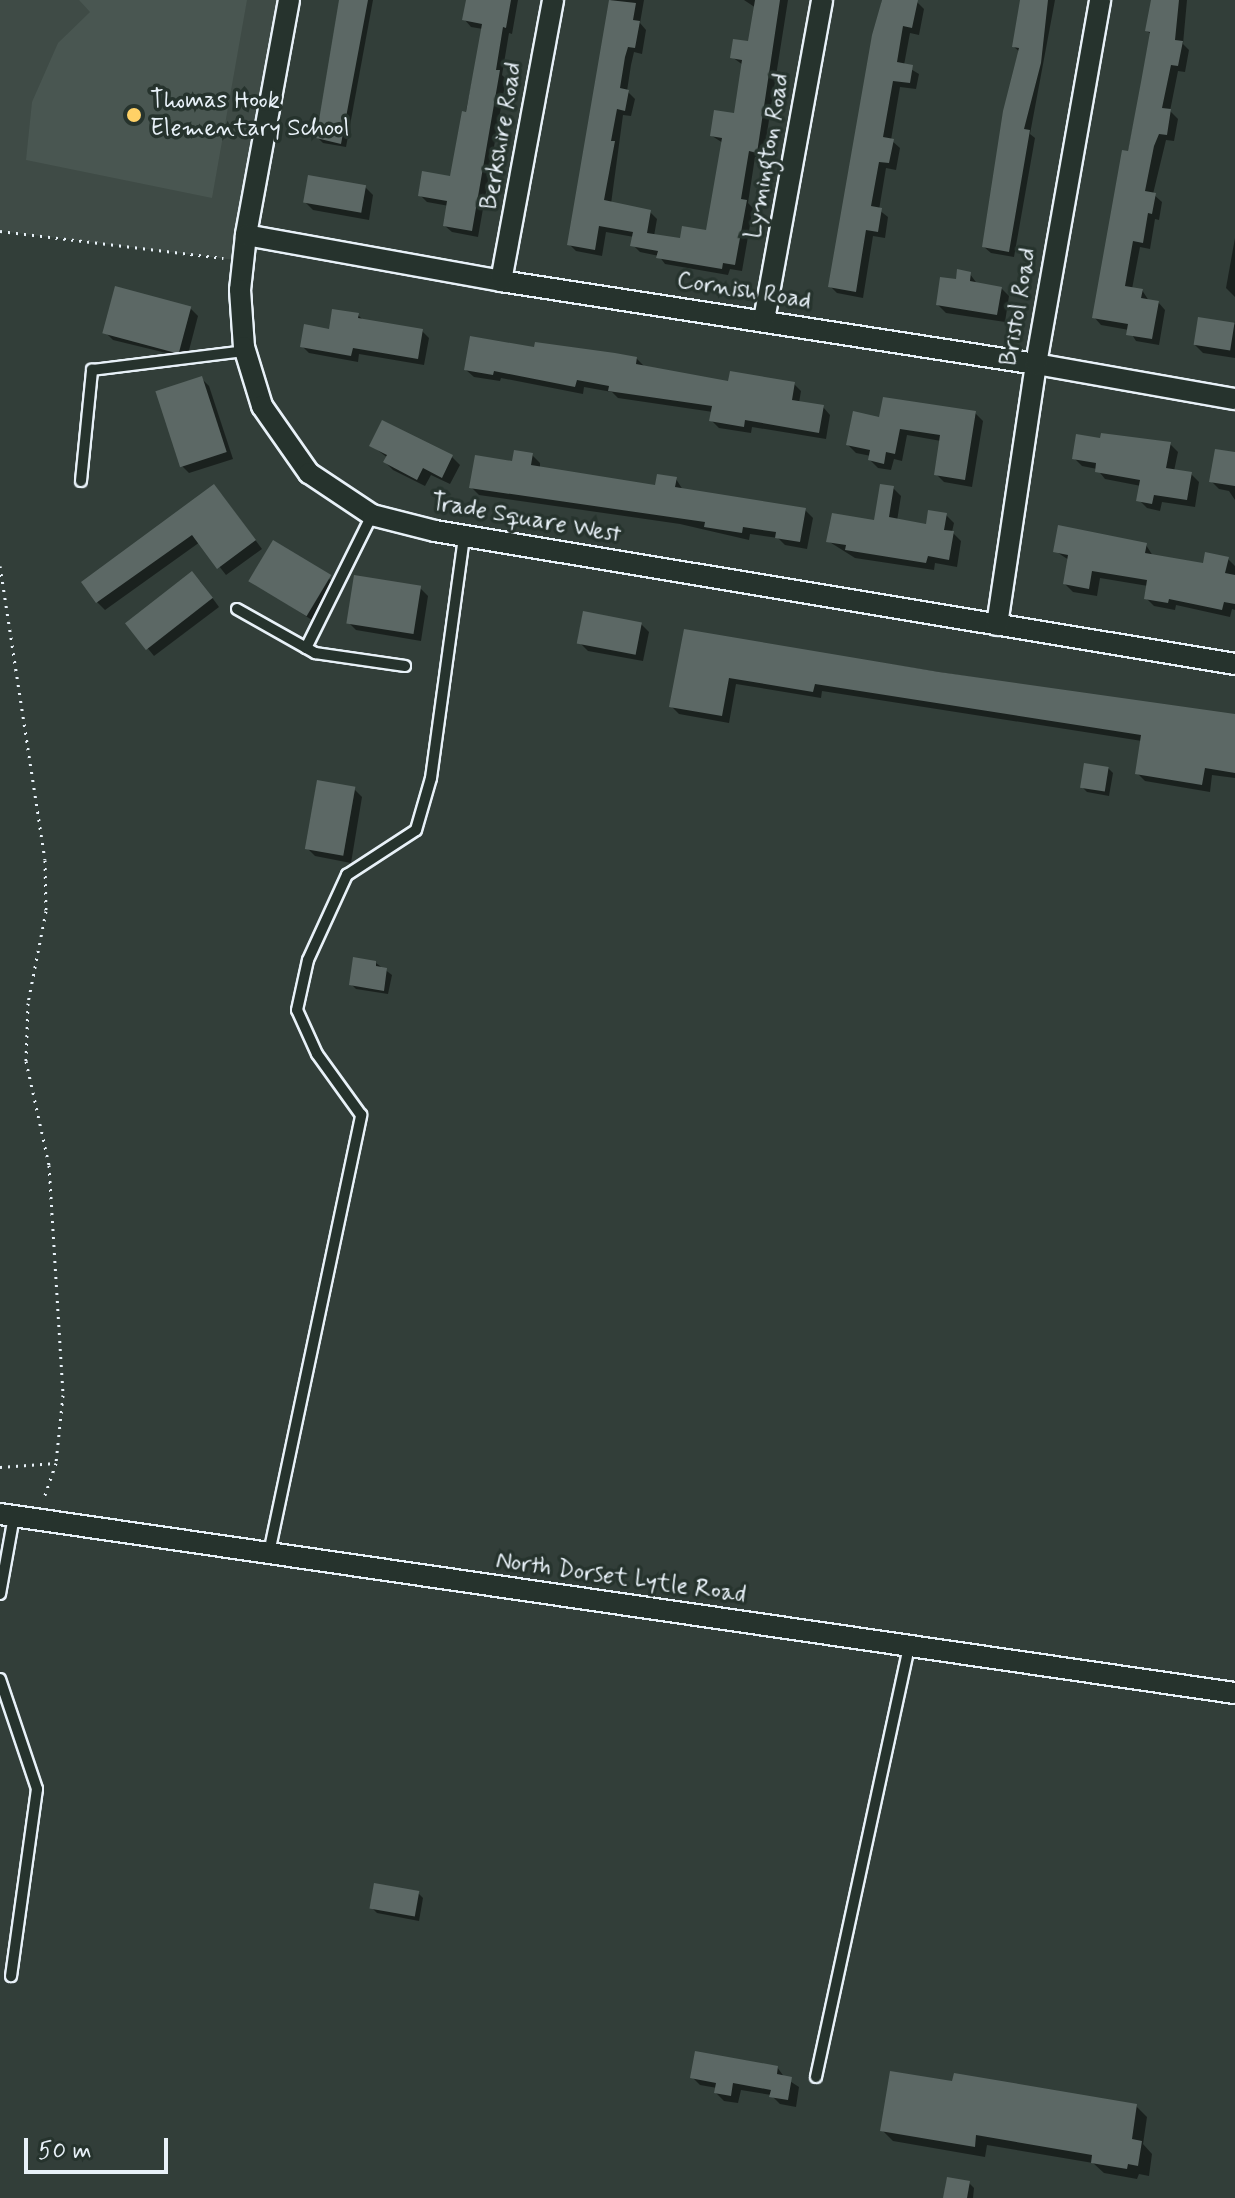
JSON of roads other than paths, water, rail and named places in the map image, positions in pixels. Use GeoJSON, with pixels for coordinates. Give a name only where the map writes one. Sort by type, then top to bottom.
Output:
{"type":"FeatureCollection","features":[{"type":"Feature","properties":{"kind":"street","name":"Trade Square West"},"geometry":{"type":"LineString","coordinates":[[289,0],[246,235],[240,290],[245,351],[262,406],[309,473],[372,515],[464,536],[1235,664]]}},
{"type":"Feature","properties":{"kind":"street","name":"Berkshire Road"},"geometry":{"type":"LineString","coordinates":[[501,281],[553,0]]}},
{"type":"Feature","properties":{"kind":"street","name":"Lymington Road"},"geometry":{"type":"LineString","coordinates":[[764,320],[822,0]]}},
{"type":"Feature","properties":{"kind":"street","name":"Bristol Road"},"geometry":{"type":"LineString","coordinates":[[997,625],[1036,364],[1100,0]]}},
{"type":"Feature","properties":{"kind":"street","name":"Cornish Road"},"geometry":{"type":"LineString","coordinates":[[246,235],[501,281],[764,320],[1235,399]]}},
{"type":"Feature","properties":{"kind":"street","name":"North Dorset Lytle Road"},"geometry":{"type":"LineString","coordinates":[[16,1516],[1235,1693]]}},
{"type":"Feature","properties":{"kind":"lane"},"geometry":{"type":"LineString","coordinates":[[81,481],[92,370],[245,351]]}},
{"type":"Feature","properties":{"kind":"lane"},"geometry":{"type":"LineString","coordinates":[[306,648],[372,515]]}},
{"type":"Feature","properties":{"kind":"lane"},"geometry":{"type":"LineString","coordinates":[[269,1553],[361,1115],[317,1054],[297,1010],[308,960],[347,875],[416,830],[431,778],[464,536]]}},
{"type":"Feature","properties":{"kind":"lane"},"geometry":{"type":"LineString","coordinates":[[237,609],[315,653],[405,666]]}},
{"type":"Feature","properties":{"kind":"lane"},"geometry":{"type":"LineString","coordinates":[[0,1594],[16,1516]]}},
{"type":"Feature","properties":{"kind":"lane"},"geometry":{"type":"LineString","coordinates":[[816,2077],[909,1646]]}},
{"type":"Feature","properties":{"kind":"lane"},"geometry":{"type":"LineString","coordinates":[[0,1679],[37,1789],[11,1976]]}},
{"type":"Feature","properties":{"kind":"place","name":"Thomas Hook Elementary School"},"geometry":{"type":"Point","coordinates":[134,115]}}]}
